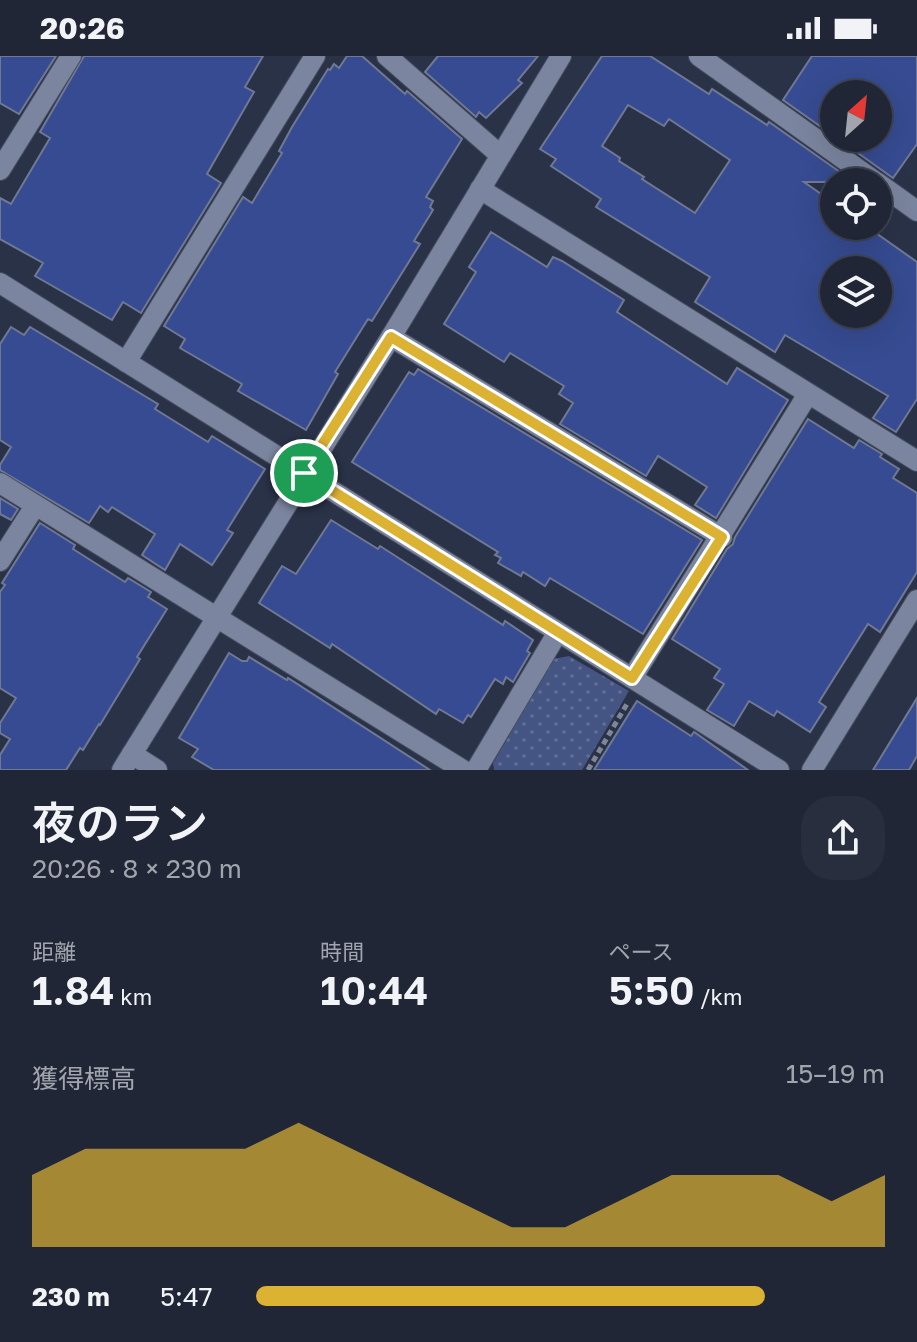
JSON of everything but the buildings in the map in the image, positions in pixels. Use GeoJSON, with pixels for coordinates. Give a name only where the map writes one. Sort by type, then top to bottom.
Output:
{"type":"FeatureCollection","features":[{"type":"Feature","properties":{"kind":"street"},"geometry":{"type":"LineString","coordinates":[[0,170],[71,56]]}},
{"type":"Feature","properties":{"kind":"street"},"geometry":{"type":"LineString","coordinates":[[126,362],[315,56]]}},
{"type":"Feature","properties":{"kind":"street"},"geometry":{"type":"LineString","coordinates":[[387,56],[500,155]]}},
{"type":"Feature","properties":{"kind":"street"},"geometry":{"type":"LineString","coordinates":[[157,770],[127,762],[561,56]]}},
{"type":"Feature","properties":{"kind":"street"},"geometry":{"type":"LineString","coordinates":[[699,56],[856,168]]}},
{"type":"Feature","properties":{"kind":"street"},"geometry":{"type":"LineString","coordinates":[[480,189],[917,461]]}},
{"type":"Feature","properties":{"kind":"street"},"geometry":{"type":"LineString","coordinates":[[892,194],[917,211]]}},
{"type":"Feature","properties":{"kind":"street"},"geometry":{"type":"LineString","coordinates":[[0,283],[779,770]]}},
{"type":"Feature","properties":{"kind":"street"},"geometry":{"type":"LineString","coordinates":[[391,337],[722,537]]}},
{"type":"Feature","properties":{"kind":"street"},"geometry":{"type":"LineString","coordinates":[[636,680],[808,394]]}},
{"type":"Feature","properties":{"kind":"street"},"geometry":{"type":"LineString","coordinates":[[0,483],[463,770]]}},
{"type":"Feature","properties":{"kind":"street"},"geometry":{"type":"LineString","coordinates":[[0,561],[35,506]]}},
{"type":"Feature","properties":{"kind":"street"},"geometry":{"type":"LineString","coordinates":[[812,770],[917,600]]}},
{"type":"Feature","properties":{"kind":"street"},"geometry":{"type":"LineString","coordinates":[[476,770],[558,632]]}},
{"type":"Feature","properties":{"kind":"path"},"geometry":{"type":"LineString","coordinates":[[588,770],[636,680]]}},
{"type":"Feature","properties":{"kind":"shaded area"},"geometry":{"type":"Polygon","coordinates":[[[569,656],[629,691],[582,770],[494,770],[493,763],[553,659],[569,656]]]}},
{"type":"Feature","properties":{"kind":"route"},"geometry":{"type":"LineString","coordinates":[[391,337],[722,537],[632,678],[304,473],[391,337]]}}]}
